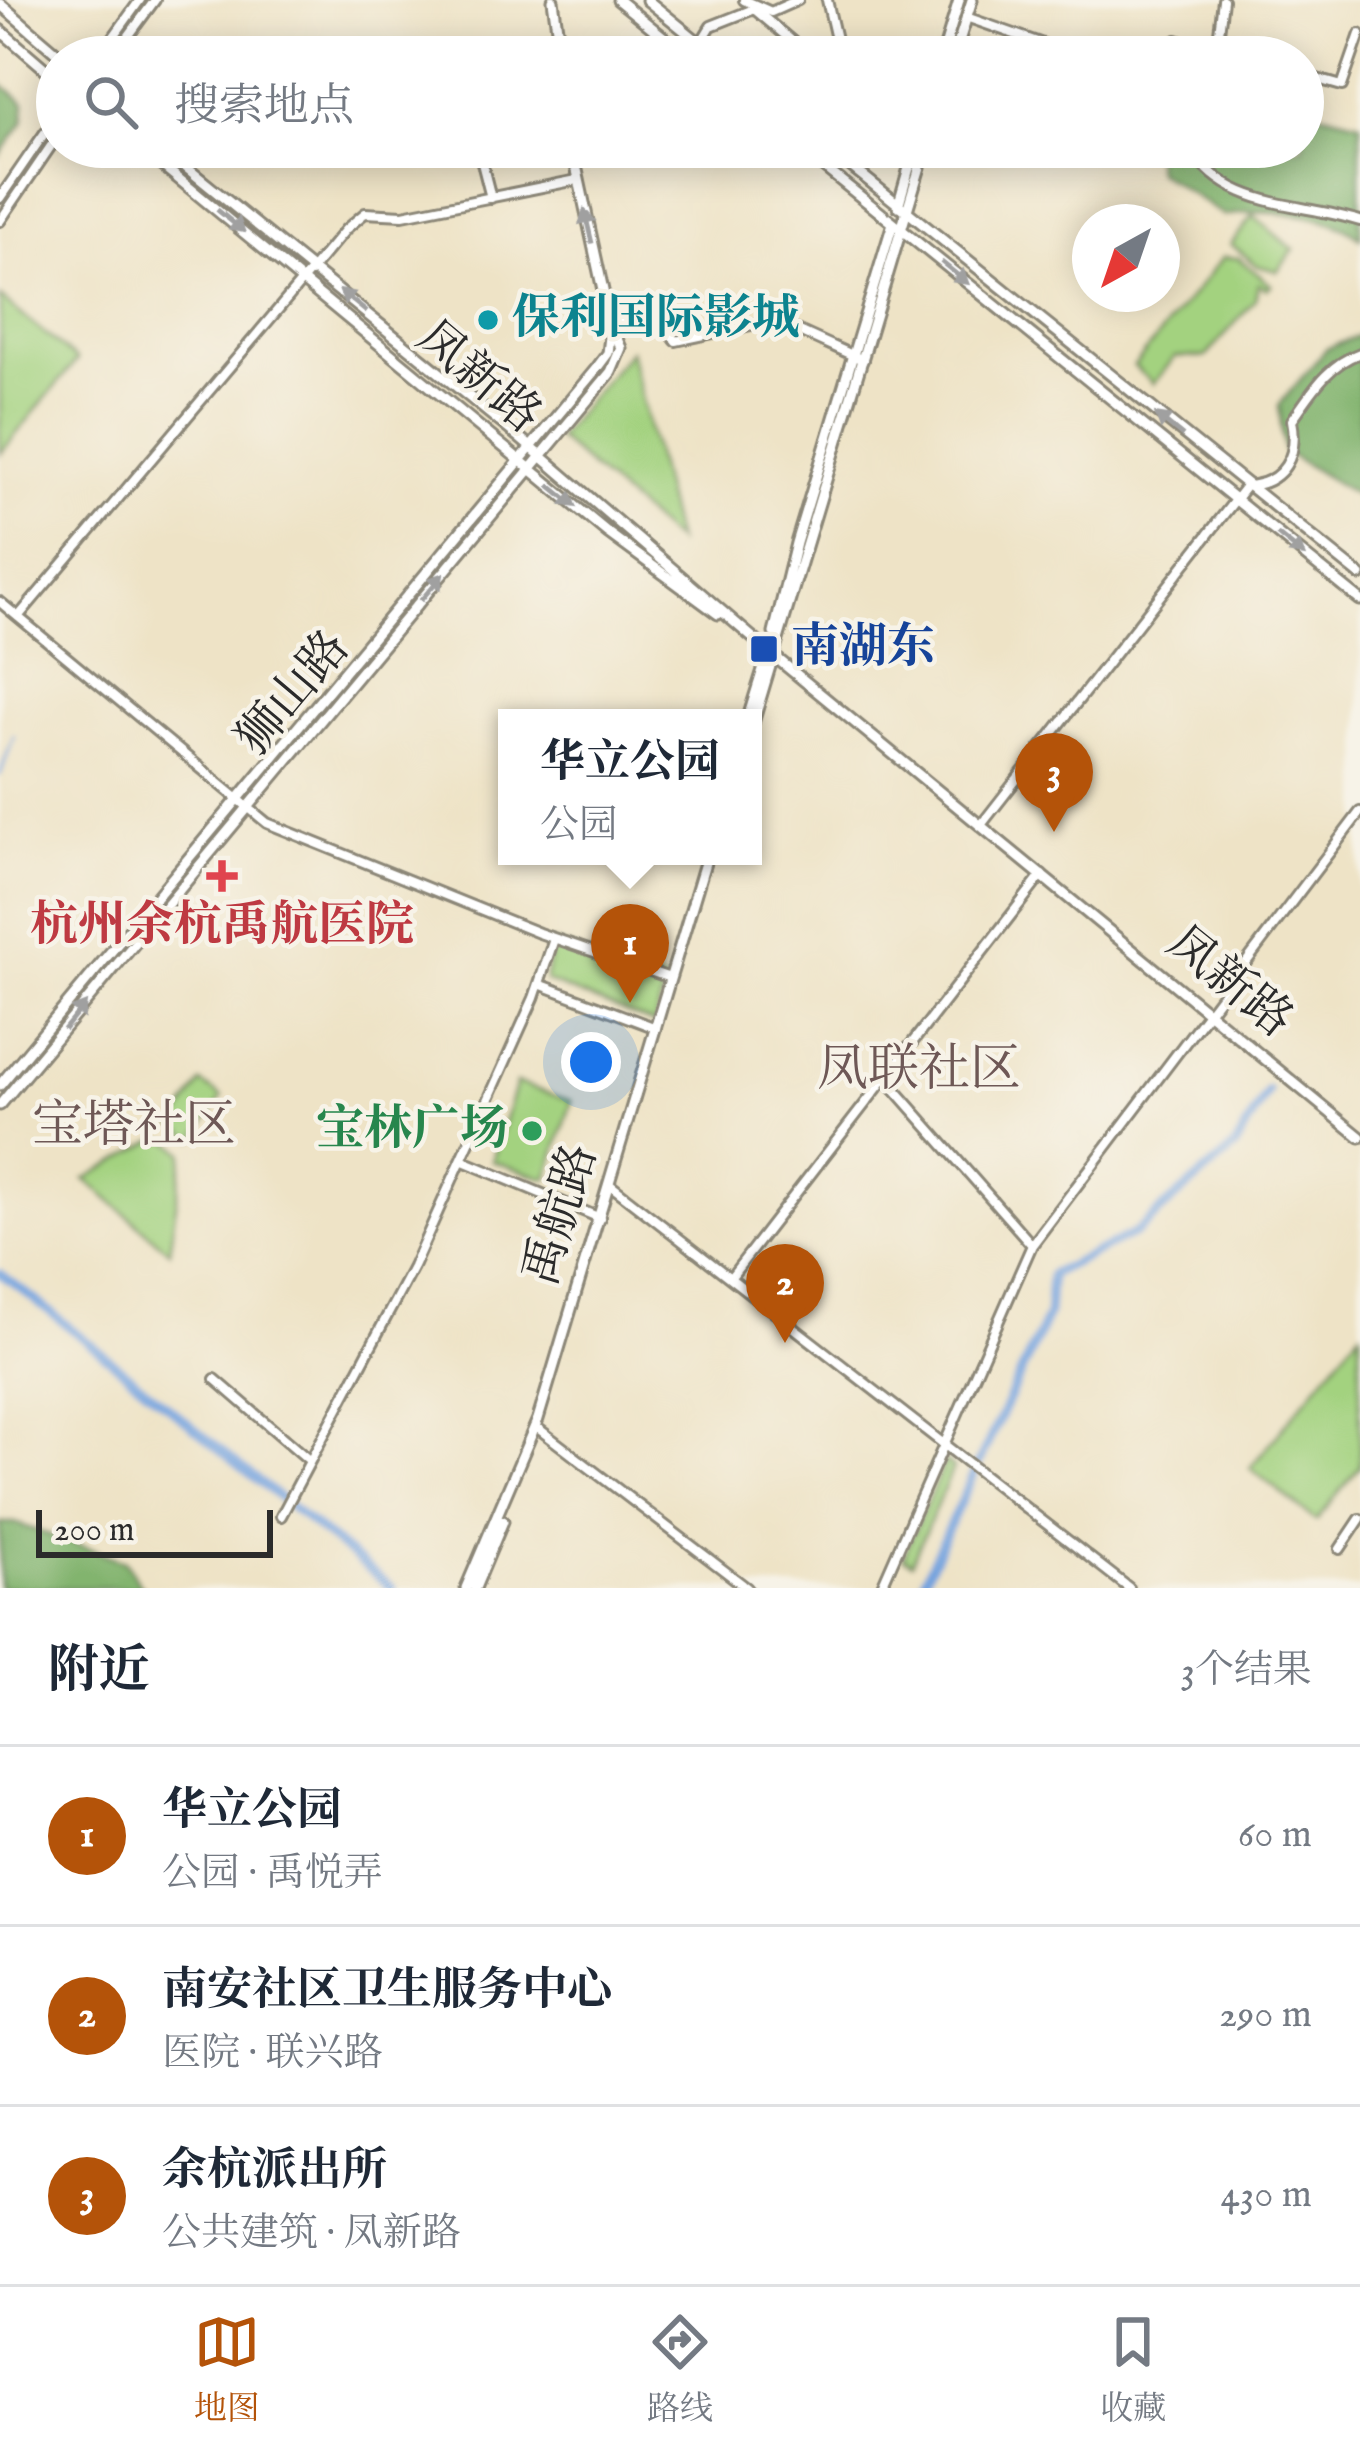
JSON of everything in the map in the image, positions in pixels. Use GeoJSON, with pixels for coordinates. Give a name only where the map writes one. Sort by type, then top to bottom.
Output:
{"type":"FeatureCollection","features":[{"type":"Feature","properties":{"kind":"main road"},"geometry":{"type":"LineString","coordinates":[[553,0],[558,36]]}},
{"type":"Feature","properties":{"kind":"main road"},"geometry":{"type":"LineString","coordinates":[[618,0],[662,36]]}},
{"type":"Feature","properties":{"kind":"main road"},"geometry":{"type":"LineString","coordinates":[[647,0],[690,36]]}},
{"type":"Feature","properties":{"kind":"main road"},"geometry":{"type":"LineString","coordinates":[[948,36],[959,0]]}},
{"type":"Feature","properties":{"kind":"main road"},"geometry":{"type":"LineString","coordinates":[[961,36],[972,0]]}},
{"type":"Feature","properties":{"kind":"main road"},"geometry":{"type":"LineString","coordinates":[[0,4],[37,36]]}},
{"type":"Feature","properties":{"kind":"main road"},"geometry":{"type":"LineString","coordinates":[[0,30],[36,61]]}},
{"type":"Feature","properties":{"kind":"main road","name":"凤新路"},"geometry":{"type":"LineString","coordinates":[[166,168],[530,469],[771,654],[1360,1136]]}},
{"type":"Feature","properties":{"kind":"main road","name":"凤新路"},"geometry":{"type":"LineString","coordinates":[[186,168],[541,455],[771,654]]}},
{"type":"Feature","properties":{"kind":"main road","name":"狮山路"},"geometry":{"type":"LineString","coordinates":[[0,1085],[611,372],[621,348],[610,323],[575,168]]}},
{"type":"Feature","properties":{"kind":"main road"},"geometry":{"type":"LineString","coordinates":[[825,168],[1360,600]]}},
{"type":"Feature","properties":{"kind":"main road"},"geometry":{"type":"LineString","coordinates":[[852,168],[1360,575]]}},
{"type":"Feature","properties":{"kind":"main road"},"geometry":{"type":"LineString","coordinates":[[902,210],[911,168]]}},
{"type":"Feature","properties":{"kind":"main road"},"geometry":{"type":"LineString","coordinates":[[754,709],[918,168]]}},
{"type":"Feature","properties":{"kind":"main road","name":"狮山路"},"geometry":{"type":"LineString","coordinates":[[0,1105],[608,353],[610,323]]}},
{"type":"Feature","properties":{"kind":"main road","name":"禹航路"},"geometry":{"type":"LineString","coordinates":[[466,1588],[538,1428],[707,865]]}},
{"type":"Feature","properties":{"kind":"main road","name":"禹航路"},"geometry":{"type":"LineString","coordinates":[[475,1588],[538,1428],[707,865]]}},
{"type":"Feature","properties":{"kind":"street"},"geometry":{"type":"LineString","coordinates":[[114,36],[140,0]]}},
{"type":"Feature","properties":{"kind":"street"},"geometry":{"type":"LineString","coordinates":[[128,36],[155,0]]}},
{"type":"Feature","properties":{"kind":"street"},"geometry":{"type":"LineString","coordinates":[[744,0],[786,36]]}},
{"type":"Feature","properties":{"kind":"street"},"geometry":{"type":"LineString","coordinates":[[705,36],[711,26],[754,9],[771,12],[798,0]]}},
{"type":"Feature","properties":{"kind":"street"},"geometry":{"type":"LineString","coordinates":[[827,0],[835,36]]}},
{"type":"Feature","properties":{"kind":"street"},"geometry":{"type":"LineString","coordinates":[[1219,36],[1223,0]]}},
{"type":"Feature","properties":{"kind":"street"},"geometry":{"type":"LineString","coordinates":[[967,16],[1022,36]]}},
{"type":"Feature","properties":{"kind":"street"},"geometry":{"type":"LineString","coordinates":[[1324,81],[1342,86],[1360,34]]}},
{"type":"Feature","properties":{"kind":"street"},"geometry":{"type":"LineString","coordinates":[[0,198],[36,146]]}},
{"type":"Feature","properties":{"kind":"street"},"geometry":{"type":"LineString","coordinates":[[0,221],[36,168]]}},
{"type":"Feature","properties":{"kind":"street"},"geometry":{"type":"LineString","coordinates":[[483,168],[491,198]]}},
{"type":"Feature","properties":{"kind":"street"},"geometry":{"type":"LineString","coordinates":[[1204,168],[1239,194],[1360,221]]}},
{"type":"Feature","properties":{"kind":"street"},"geometry":{"type":"LineString","coordinates":[[18,617],[365,213],[403,215],[577,180]]}},
{"type":"Feature","properties":{"kind":"street"},"geometry":{"type":"LineString","coordinates":[[610,323],[655,313],[676,341],[775,320],[859,358]]}},
{"type":"Feature","properties":{"kind":"street"},"geometry":{"type":"LineString","coordinates":[[981,825],[1246,486],[1265,485],[1286,467],[1296,448],[1292,420],[1337,362],[1360,353]]}},
{"type":"Feature","properties":{"kind":"street"},"geometry":{"type":"LineString","coordinates":[[0,602],[267,823],[556,943],[670,978]]}},
{"type":"Feature","properties":{"kind":"street"},"geometry":{"type":"LineString","coordinates":[[881,1588],[1032,1245],[1360,812]]}},
{"type":"Feature","properties":{"kind":"street"},"geometry":{"type":"LineString","coordinates":[[731,1277],[1042,875]]}},
{"type":"Feature","properties":{"kind":"street"},"geometry":{"type":"LineString","coordinates":[[281,1516],[413,1267],[556,943]]}},
{"type":"Feature","properties":{"kind":"street"},"geometry":{"type":"LineString","coordinates":[[538,984],[656,1028]]}},
{"type":"Feature","properties":{"kind":"street"},"geometry":{"type":"LineString","coordinates":[[885,1078],[1032,1245]]}},
{"type":"Feature","properties":{"kind":"street"},"geometry":{"type":"LineString","coordinates":[[461,1160],[600,1218]]}},
{"type":"Feature","properties":{"kind":"street"},"geometry":{"type":"LineString","coordinates":[[612,1186],[1129,1588]]}},
{"type":"Feature","properties":{"kind":"street"},"geometry":{"type":"LineString","coordinates":[[215,1378],[310,1462]]}},
{"type":"Feature","properties":{"kind":"street"},"geometry":{"type":"LineString","coordinates":[[538,1428],[748,1588]]}},
{"type":"Feature","properties":{"kind":"street"},"geometry":{"type":"LineString","coordinates":[[1340,1550],[1360,1519]]}},
{"type":"Feature","properties":{"kind":"green space"},"geometry":{"type":"Polygon","coordinates":[[[0,82],[25,103],[24,121],[0,155],[0,82]]]}},
{"type":"Feature","properties":{"kind":"green space"},"geometry":{"type":"Polygon","coordinates":[[[1324,113],[1360,122],[1360,238],[1331,223],[1295,215],[1224,216],[1156,171],[1324,168],[1324,113]]]}},
{"type":"Feature","properties":{"kind":"green space"},"geometry":{"type":"Polygon","coordinates":[[[1253,216],[1294,250],[1277,271],[1258,266],[1231,244],[1253,216]]]}},
{"type":"Feature","properties":{"kind":"green space"},"geometry":{"type":"Polygon","coordinates":[[[1223,257],[1239,258],[1271,285],[1267,289],[1258,284],[1255,300],[1206,357],[1175,357],[1153,384],[1134,366],[1223,257]]]}},
{"type":"Feature","properties":{"kind":"green space"},"geometry":{"type":"Polygon","coordinates":[[[0,297],[77,360],[0,454],[0,297]]]}},
{"type":"Feature","properties":{"kind":"green space"},"geometry":{"type":"Polygon","coordinates":[[[1360,335],[1360,497],[1284,452],[1279,405],[1326,349],[1360,335]]]}},
{"type":"Feature","properties":{"kind":"green space"},"geometry":{"type":"Polygon","coordinates":[[[630,350],[676,542],[557,438],[630,350]]]}},
{"type":"Feature","properties":{"kind":"green space"},"geometry":{"type":"Polygon","coordinates":[[[553,942],[666,980],[654,1024],[545,981],[553,942]]]}},
{"type":"Feature","properties":{"kind":"green space"},"geometry":{"type":"Polygon","coordinates":[[[201,1083],[222,1097],[195,1139],[174,1126],[201,1083]]]}},
{"type":"Feature","properties":{"kind":"green space","name":"宝林广场"},"geometry":{"type":"Polygon","coordinates":[[[516,1083],[572,1101],[547,1179],[492,1161],[516,1083]]]}},
{"type":"Feature","properties":{"kind":"green space"},"geometry":{"type":"Polygon","coordinates":[[[167,1139],[184,1152],[169,1251],[85,1179],[154,1141],[167,1139]]]}},
{"type":"Feature","properties":{"kind":"green space"},"geometry":{"type":"Polygon","coordinates":[[[1360,1332],[1360,1466],[1316,1521],[1250,1468],[1360,1332]]]}},
{"type":"Feature","properties":{"kind":"green space"},"geometry":{"type":"Polygon","coordinates":[[[945,1461],[953,1468],[912,1562],[903,1558],[945,1461]]]}},
{"type":"Feature","properties":{"kind":"green space"},"geometry":{"type":"Polygon","coordinates":[[[0,1523],[15,1523],[125,1561],[142,1588],[0,1588],[0,1523]]]}},
{"type":"Feature","properties":{"kind":"waterway"},"geometry":{"type":"LineString","coordinates":[[0,775],[14,736]]}},
{"type":"Feature","properties":{"kind":"waterway"},"geometry":{"type":"LineString","coordinates":[[920,1588],[1048,1315],[1051,1274],[1135,1233],[1235,1147],[1268,1091]]}},
{"type":"Feature","properties":{"kind":"waterway"},"geometry":{"type":"LineString","coordinates":[[0,1273],[392,1588]]}},
{"type":"Feature","properties":{"kind":"place","name":"保利国际影城"},"geometry":{"type":"Point","coordinates":[488,320]}},
{"type":"Feature","properties":{"kind":"place","name":"南湖东"},"geometry":{"type":"Point","coordinates":[764,649]}},
{"type":"Feature","properties":{"kind":"place","name":"余杭派出所"},"geometry":{"type":"Point","coordinates":[1054,832]}},
{"type":"Feature","properties":{"kind":"place","name":"杭州余杭禹航医院"},"geometry":{"type":"Point","coordinates":[222,876]}},
{"type":"Feature","properties":{"kind":"place","name":"华立公园"},"geometry":{"type":"Point","coordinates":[630,1003]}},
{"type":"Feature","properties":{"kind":"place","name":"宝林广场"},"geometry":{"type":"Point","coordinates":[532,1131]}},
{"type":"Feature","properties":{"kind":"place","name":"南安社区卫生服务中心"},"geometry":{"type":"Point","coordinates":[785,1343]}},
{"type":"Feature","properties":{"kind":"district","name":"凤联社区"},"geometry":{"type":"Point","coordinates":[919,1071]}},
{"type":"Feature","properties":{"kind":"district","name":"宝塔社区"},"geometry":{"type":"Point","coordinates":[134,1127]}}]}
